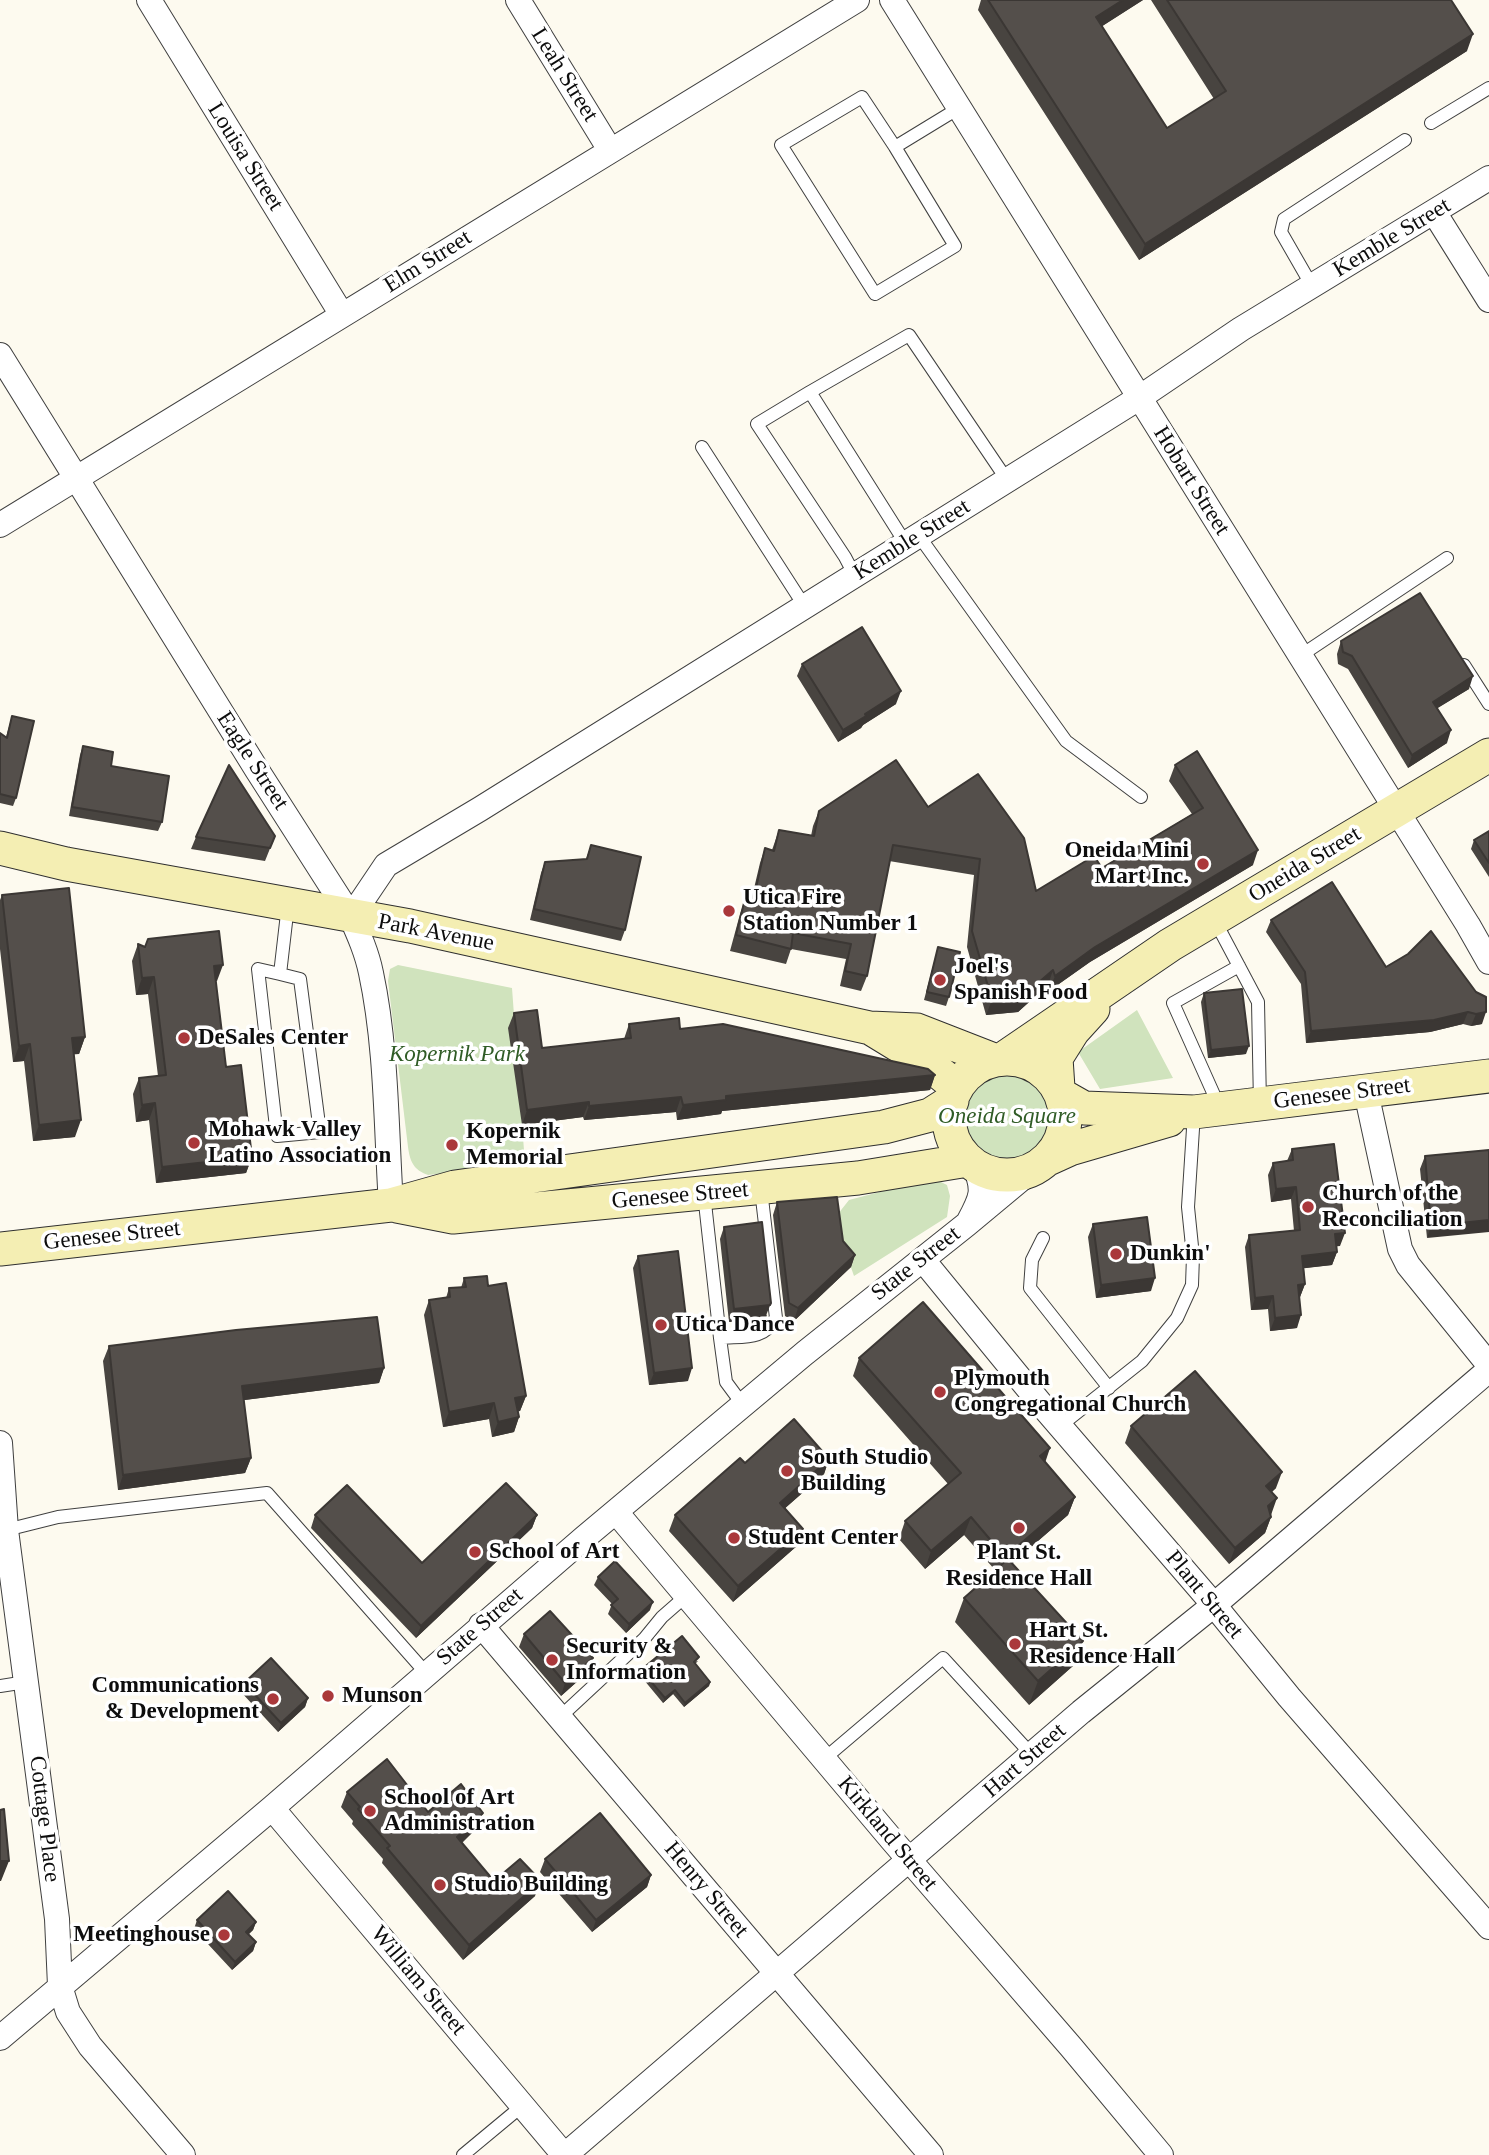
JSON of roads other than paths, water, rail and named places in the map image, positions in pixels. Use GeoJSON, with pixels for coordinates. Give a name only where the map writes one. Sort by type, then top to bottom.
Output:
{"type":"FeatureCollection","features":[{"type":"Feature","properties":{"kind":"main road","name":"Oneida Street"},"geometry":{"type":"LineString","coordinates":[[999,1060],[1122,976],[1489,755]]}},
{"type":"Feature","properties":{"kind":"main road","name":"Park Avenue"},"geometry":{"type":"LineString","coordinates":[[0,848],[66,864],[410,926],[870,1028],[917,1030],[999,1060]]}},
{"type":"Feature","properties":{"kind":"main road","name":"Oneida Street"},"geometry":{"type":"LineString","coordinates":[[1059,1092],[1056,1058],[1073,1031],[1122,976]]}},
{"type":"Feature","properties":{"kind":"main road","name":"Park Avenue"},"geometry":{"type":"LineString","coordinates":[[870,1028],[926,1062],[955,1094]]}},
{"type":"Feature","properties":{"kind":"main road"},"geometry":{"type":"LineString","coordinates":[[999,1060],[1020,1060],[1048,1075],[1059,1092],[1065,1111],[1065,1129],[1059,1145],[1040,1164],[1013,1175],[992,1173],[971,1163],[951,1133],[949,1116],[955,1094],[967,1075],[979,1066],[999,1060]]}},
{"type":"Feature","properties":{"kind":"main road","name":"Genesee Street"},"geometry":{"type":"LineString","coordinates":[[1040,1164],[1070,1150],[1208,1111],[1489,1076]]}},
{"type":"Feature","properties":{"kind":"main road","name":"Genesee Street"},"geometry":{"type":"LineString","coordinates":[[1059,1092],[1084,1108],[1208,1111]]}},
{"type":"Feature","properties":{"kind":"main road","name":"Genesee Street"},"geometry":{"type":"LineString","coordinates":[[0,1249],[391,1205],[455,1187],[884,1127],[930,1115],[955,1094]]}},
{"type":"Feature","properties":{"kind":"main road","name":"Genesee Street"},"geometry":{"type":"LineString","coordinates":[[391,1205],[453,1217],[858,1178],[971,1163]]}},
{"type":"Feature","properties":{"kind":"street","name":"Louisa Street"},"geometry":{"type":"LineString","coordinates":[[149,0],[342,315]]}},
{"type":"Feature","properties":{"kind":"street","name":"Leah Street"},"geometry":{"type":"LineString","coordinates":[[519,0],[610,150]]}},
{"type":"Feature","properties":{"kind":"street","name":"Elm Street"},"geometry":{"type":"LineString","coordinates":[[0,525],[857,0]]}},
{"type":"Feature","properties":{"kind":"street","name":"Hobart Street"},"geometry":{"type":"LineString","coordinates":[[892,0],[1396,811],[1486,951]]}},
{"type":"Feature","properties":{"kind":"street","name":"Kemble Street"},"geometry":{"type":"LineString","coordinates":[[351,917],[386,865],[492,802],[1139,398],[1241,329],[1489,178]]}},
{"type":"Feature","properties":{"kind":"street"},"geometry":{"type":"LineString","coordinates":[[1434,212],[1489,300]]}},
{"type":"Feature","properties":{"kind":"street","name":"Eagle Street"},"geometry":{"type":"LineString","coordinates":[[0,355],[74,478],[351,917],[371,973],[382,1051],[391,1205]]}},
{"type":"Feature","properties":{"kind":"street"},"geometry":{"type":"LineString","coordinates":[[1366,1091],[1400,1249],[1408,1265],[1489,1365]]}},
{"type":"Feature","properties":{"kind":"street","name":"State Street"},"geometry":{"type":"LineString","coordinates":[[967,1224],[979,1203],[982,1184],[971,1163]]}},
{"type":"Feature","properties":{"kind":"street","name":"State Street"},"geometry":{"type":"LineString","coordinates":[[0,2038],[272,1808],[481,1625],[743,1405],[1040,1164]]}},
{"type":"Feature","properties":{"kind":"street","name":"Plant Street"},"geometry":{"type":"LineString","coordinates":[[923,1259],[1060,1426],[1489,1927]]}},
{"type":"Feature","properties":{"kind":"street","name":"Hart Street"},"geometry":{"type":"LineString","coordinates":[[564,2155],[1081,1712],[1214,1605],[1489,1370]]}},
{"type":"Feature","properties":{"kind":"street","name":"Cottage Place"},"geometry":{"type":"LineString","coordinates":[[0,1444],[6,1530],[57,1919],[60,1986],[68,2012],[90,2046],[183,2155]]}},
{"type":"Feature","properties":{"kind":"street","name":"Kirkland Street"},"geometry":{"type":"LineString","coordinates":[[616,1512],[1161,2155]]}},
{"type":"Feature","properties":{"kind":"street","name":"Henry Street"},"geometry":{"type":"LineString","coordinates":[[481,1625],[932,2155]]}},
{"type":"Feature","properties":{"kind":"street","name":"William Street"},"geometry":{"type":"LineString","coordinates":[[272,1808],[564,2155]]}},
{"type":"Feature","properties":{"kind":"lane"},"geometry":{"type":"LineString","coordinates":[[1430,123],[1489,88]]}},
{"type":"Feature","properties":{"kind":"lane"},"geometry":{"type":"LineString","coordinates":[[863,97],[895,147],[955,246],[875,295],[781,145],[863,97]]}},
{"type":"Feature","properties":{"kind":"lane"},"geometry":{"type":"LineString","coordinates":[[895,147],[959,108]]}},
{"type":"Feature","properties":{"kind":"lane"},"geometry":{"type":"LineString","coordinates":[[1312,286],[1281,232],[1284,219],[1405,140]]}},
{"type":"Feature","properties":{"kind":"lane"},"geometry":{"type":"LineString","coordinates":[[855,576],[757,424],[909,335],[1007,480]]}},
{"type":"Feature","properties":{"kind":"lane"},"geometry":{"type":"LineString","coordinates":[[810,392],[912,540],[1066,741],[1141,797]]}},
{"type":"Feature","properties":{"kind":"lane"},"geometry":{"type":"LineString","coordinates":[[702,447],[805,607]]}},
{"type":"Feature","properties":{"kind":"lane"},"geometry":{"type":"LineString","coordinates":[[1300,656],[1414,588],[1447,558]]}},
{"type":"Feature","properties":{"kind":"lane"},"geometry":{"type":"LineString","coordinates":[[1460,659],[1489,704]]}},
{"type":"Feature","properties":{"kind":"lane"},"geometry":{"type":"LineString","coordinates":[[280,974],[288,905]]}},
{"type":"Feature","properties":{"kind":"lane"},"geometry":{"type":"LineString","coordinates":[[1214,919],[1258,1002],[1260,1104]]}},
{"type":"Feature","properties":{"kind":"lane"},"geometry":{"type":"LineString","coordinates":[[1060,1426],[1142,1361],[1177,1318],[1192,1285],[1193,1256],[1188,1207],[1208,1111],[1173,1003],[1239,966]]}},
{"type":"Feature","properties":{"kind":"lane"},"geometry":{"type":"LineString","coordinates":[[258,969],[280,974],[300,979],[320,1132],[277,1136],[258,969]]}},
{"type":"Feature","properties":{"kind":"lane"},"geometry":{"type":"LineString","coordinates":[[720,1338],[759,1335],[770,1329],[776,1318],[761,1188]]}},
{"type":"Feature","properties":{"kind":"lane"},"geometry":{"type":"LineString","coordinates":[[704,1193],[726,1382],[743,1405]]}},
{"type":"Feature","properties":{"kind":"lane"},"geometry":{"type":"LineString","coordinates":[[1043,1238],[1032,1260],[1030,1288],[1110,1388]]}},
{"type":"Feature","properties":{"kind":"lane"},"geometry":{"type":"LineString","coordinates":[[6,1530],[58,1517],[267,1493],[426,1673]]}},
{"type":"Feature","properties":{"kind":"lane"},"geometry":{"type":"LineString","coordinates":[[559,1718],[644,1639],[662,1617],[686,1595]]}},
{"type":"Feature","properties":{"kind":"lane"},"geometry":{"type":"LineString","coordinates":[[824,1759],[943,1658],[1032,1755]]}},
{"type":"Feature","properties":{"kind":"lane"},"geometry":{"type":"LineString","coordinates":[[0,1686],[26,1682]]}},
{"type":"Feature","properties":{"kind":"lane"},"geometry":{"type":"LineString","coordinates":[[463,2155],[522,2106]]}},
{"type":"Feature","properties":{"kind":"place","name":"Oneida Mini Mart Inc."},"geometry":{"type":"Point","coordinates":[1203,864]}},
{"type":"Feature","properties":{"kind":"place","name":"Utica Fire Station Number 1"},"geometry":{"type":"Point","coordinates":[729,911]}},
{"type":"Feature","properties":{"kind":"place","name":"Joel's Spanish Food"},"geometry":{"type":"Point","coordinates":[940,980]}},
{"type":"Feature","properties":{"kind":"place","name":"DeSales Center"},"geometry":{"type":"Point","coordinates":[184,1038]}},
{"type":"Feature","properties":{"kind":"place","name":"Mohawk Valley Latino Association"},"geometry":{"type":"Point","coordinates":[194,1143]}},
{"type":"Feature","properties":{"kind":"place","name":"Kopernik Memorial"},"geometry":{"type":"Point","coordinates":[452,1145]}},
{"type":"Feature","properties":{"kind":"place","name":"Church of the Reconciliation"},"geometry":{"type":"Point","coordinates":[1308,1207]}},
{"type":"Feature","properties":{"kind":"place","name":"Dunkin'"},"geometry":{"type":"Point","coordinates":[1116,1254]}},
{"type":"Feature","properties":{"kind":"place","name":"Utica Dance"},"geometry":{"type":"Point","coordinates":[661,1325]}},
{"type":"Feature","properties":{"kind":"place","name":"Plymouth Congregational Church"},"geometry":{"type":"Point","coordinates":[940,1392]}},
{"type":"Feature","properties":{"kind":"place","name":"South Studio Building"},"geometry":{"type":"Point","coordinates":[787,1471]}},
{"type":"Feature","properties":{"kind":"place","name":"Plant St. Residence Hall"},"geometry":{"type":"Point","coordinates":[1019,1528]}},
{"type":"Feature","properties":{"kind":"place","name":"Student Center"},"geometry":{"type":"Point","coordinates":[734,1538]}},
{"type":"Feature","properties":{"kind":"place","name":"School of Art"},"geometry":{"type":"Point","coordinates":[475,1552]}},
{"type":"Feature","properties":{"kind":"place","name":"Hart St. Residence Hall"},"geometry":{"type":"Point","coordinates":[1015,1644]}},
{"type":"Feature","properties":{"kind":"place","name":"Security & Information"},"geometry":{"type":"Point","coordinates":[552,1660]}},
{"type":"Feature","properties":{"kind":"place","name":"Munson"},"geometry":{"type":"Point","coordinates":[328,1696]}},
{"type":"Feature","properties":{"kind":"place","name":"Communications & Development"},"geometry":{"type":"Point","coordinates":[273,1699]}},
{"type":"Feature","properties":{"kind":"place","name":"School of Art Administration"},"geometry":{"type":"Point","coordinates":[370,1811]}},
{"type":"Feature","properties":{"kind":"place","name":"Studio Building"},"geometry":{"type":"Point","coordinates":[440,1885]}},
{"type":"Feature","properties":{"kind":"place","name":"Meetinghouse"},"geometry":{"type":"Point","coordinates":[224,1935]}},
{"type":"Feature","properties":{"kind":"park label","name":"Kopernik Park"},"geometry":{"type":"Point","coordinates":[457,1055]}},
{"type":"Feature","properties":{"kind":"park label","name":"Oneida Square"},"geometry":{"type":"Point","coordinates":[1007,1117]}}]}
